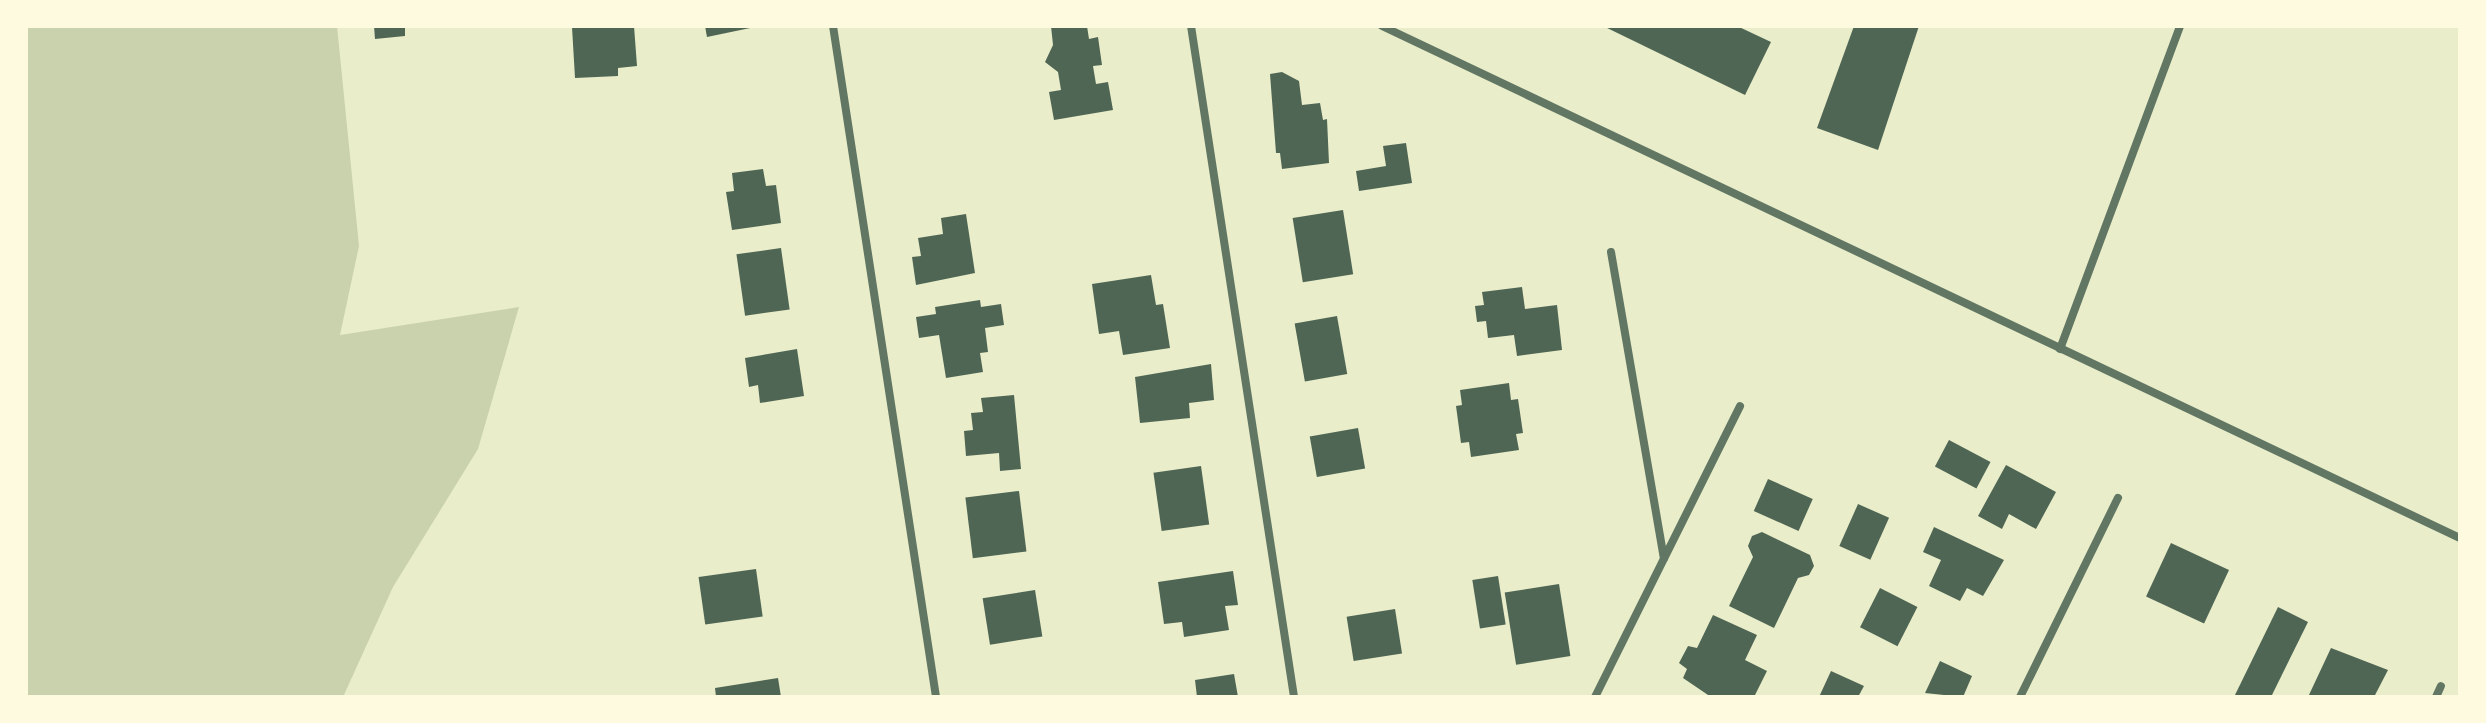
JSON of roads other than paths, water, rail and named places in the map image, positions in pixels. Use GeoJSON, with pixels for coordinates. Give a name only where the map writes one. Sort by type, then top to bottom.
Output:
{"type":"FeatureCollection","features":[{"type":"Feature","properties":{"kind":"street"},"geometry":{"type":"LineString","coordinates":[[833,26],[936,697]]}},
{"type":"Feature","properties":{"kind":"street"},"geometry":{"type":"LineString","coordinates":[[1191,26],[1294,697]]}},
{"type":"Feature","properties":{"kind":"street"},"geometry":{"type":"LineString","coordinates":[[1382,26],[2460,538]]}},
{"type":"Feature","properties":{"kind":"street"},"geometry":{"type":"LineString","coordinates":[[2060,349],[2180,26]]}},
{"type":"Feature","properties":{"kind":"street"},"geometry":{"type":"LineString","coordinates":[[1611,252],[1664,559]]}},
{"type":"Feature","properties":{"kind":"street"},"geometry":{"type":"LineString","coordinates":[[1595,697],[1740,406]]}},
{"type":"Feature","properties":{"kind":"street"},"geometry":{"type":"LineString","coordinates":[[2020,697],[2118,498]]}},
{"type":"Feature","properties":{"kind":"street"},"geometry":{"type":"LineString","coordinates":[[2436,697],[2441,686]]}}]}
